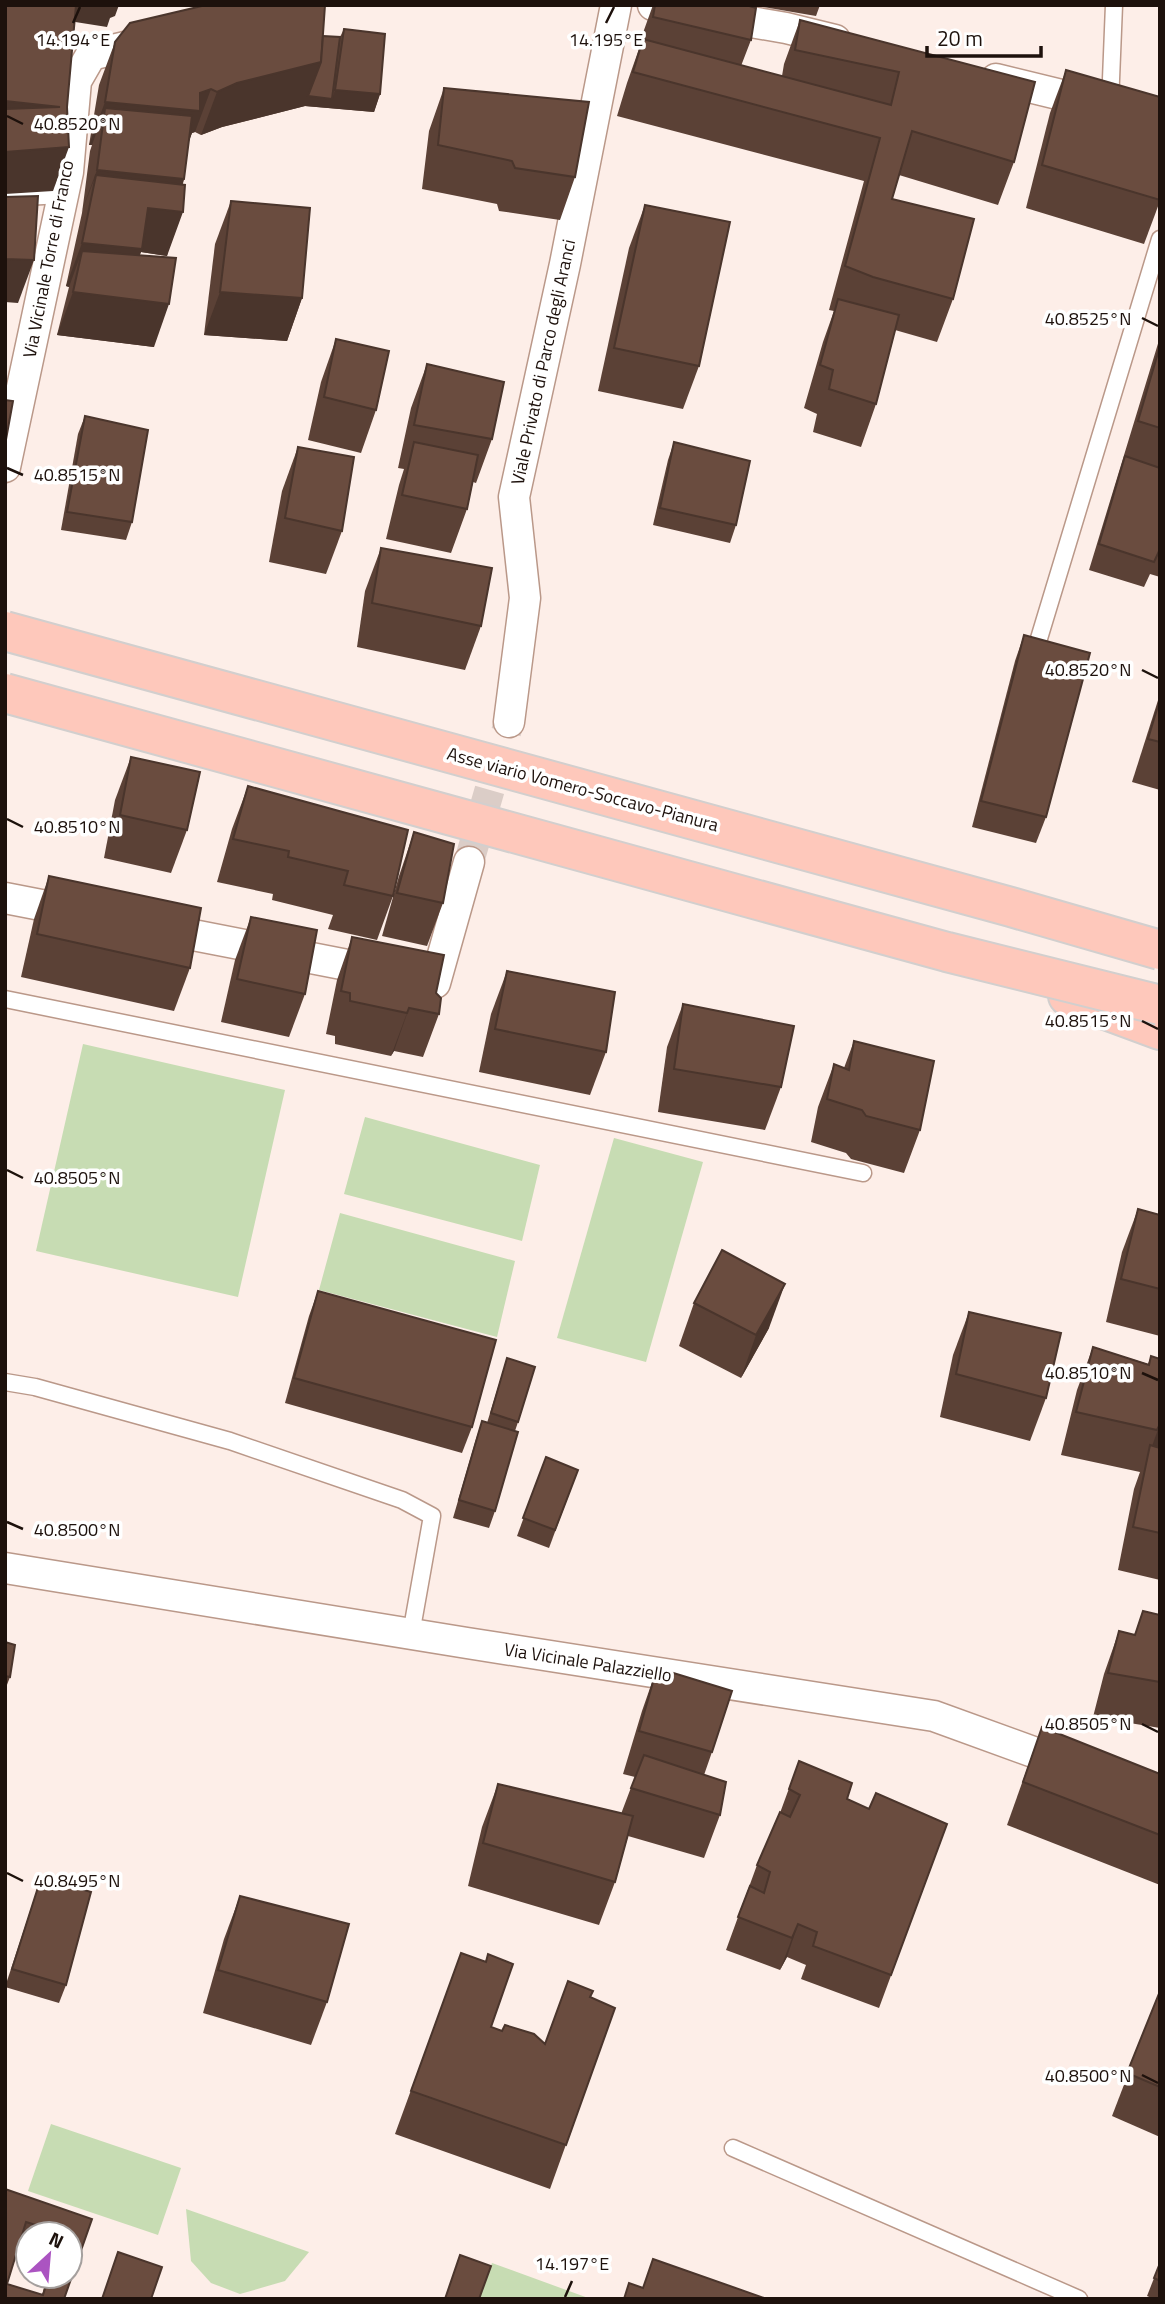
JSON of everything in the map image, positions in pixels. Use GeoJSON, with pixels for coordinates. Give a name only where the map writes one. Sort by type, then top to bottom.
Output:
{"type":"FeatureCollection","features":[{"type":"Feature","properties":{"kind":"highway","name":"Asse viario Vomero-Soccavo-Pianura"},"geometry":{"type":"LineString","coordinates":[[5,631],[1160,950]]}},
{"type":"Feature","properties":{"kind":"highway"},"geometry":{"type":"LineString","coordinates":[[5,693],[947,951],[1160,1005]]}},
{"type":"Feature","properties":{"kind":"highway"},"geometry":{"type":"LineString","coordinates":[[1012,907],[1160,929]]}},
{"type":"Feature","properties":{"kind":"highway"},"geometry":{"type":"LineString","coordinates":[[947,951],[1160,1030]]}},
{"type":"Feature","properties":{"kind":"street","name":"Viale Privato di Parco degli Aranci"},"geometry":{"type":"LineString","coordinates":[[509,722],[525,598],[514,497],[565,264],[616,5]]}},
{"type":"Feature","properties":{"kind":"street"},"geometry":{"type":"LineString","coordinates":[[653,5],[786,28],[866,47]]}},
{"type":"Feature","properties":{"kind":"street","name":"Via Vicinale Torre di Franco"},"geometry":{"type":"LineString","coordinates":[[5,467],[68,172],[80,56],[182,33]]}},
{"type":"Feature","properties":{"kind":"street"},"geometry":{"type":"LineString","coordinates":[[972,73],[1160,119]]}},
{"type":"Feature","properties":{"kind":"street"},"geometry":{"type":"LineString","coordinates":[[5,898],[435,983],[469,862]]}},
{"type":"Feature","properties":{"kind":"street","name":"Via Vicinale Palazziello"},"geometry":{"type":"LineString","coordinates":[[5,1567],[934,1716],[1097,1775]]}},
{"type":"Feature","properties":{"kind":"lane"},"geometry":{"type":"LineString","coordinates":[[1110,105],[1114,5]]}},
{"type":"Feature","properties":{"kind":"lane"},"geometry":{"type":"LineString","coordinates":[[5,198],[63,195]]}},
{"type":"Feature","properties":{"kind":"lane"},"geometry":{"type":"LineString","coordinates":[[1034,655],[1160,239]]}},
{"type":"Feature","properties":{"kind":"lane"},"geometry":{"type":"LineString","coordinates":[[5,999],[863,1173]]}},
{"type":"Feature","properties":{"kind":"lane"},"geometry":{"type":"LineString","coordinates":[[5,1382],[35,1387],[230,1441],[402,1500],[432,1516],[411,1634]]}},
{"type":"Feature","properties":{"kind":"lane"},"geometry":{"type":"LineString","coordinates":[[733,2148],[1079,2299]]}},
{"type":"Feature","properties":{"kind":"green space"},"geometry":{"type":"Polygon","coordinates":[[[83,1044],[285,1090],[238,1297],[36,1251],[83,1044]]]}},
{"type":"Feature","properties":{"kind":"green space"},"geometry":{"type":"Polygon","coordinates":[[[365,1117],[540,1165],[522,1241],[344,1194],[365,1117]]]}},
{"type":"Feature","properties":{"kind":"green space"},"geometry":{"type":"Polygon","coordinates":[[[614,1138],[703,1162],[646,1362],[557,1338],[614,1138]]]}},
{"type":"Feature","properties":{"kind":"green space"},"geometry":{"type":"Polygon","coordinates":[[[340,1213],[515,1261],[497,1337],[319,1290],[340,1213]]]}},
{"type":"Feature","properties":{"kind":"green space"},"geometry":{"type":"Polygon","coordinates":[[[51,2124],[181,2168],[158,2235],[28,2191],[51,2124]]]}},
{"type":"Feature","properties":{"kind":"green space"},"geometry":{"type":"Polygon","coordinates":[[[186,2209],[309,2252],[285,2281],[240,2294],[211,2283],[191,2261],[186,2209]]]}},
{"type":"Feature","properties":{"kind":"green space"},"geometry":{"type":"Polygon","coordinates":[[[492,2263],[591,2299],[479,2299],[492,2263]]]}},
{"type":"Feature","properties":{"kind":"building"},"geometry":{"type":"Polygon","coordinates":[[[5,5],[76,5],[67,107],[69,147],[5,152],[5,109],[60,107],[5,101],[5,5]]]}},
{"type":"Feature","properties":{"kind":"building"},"geometry":{"type":"Polygon","coordinates":[[[206,5],[325,5],[321,62],[237,83],[217,92],[211,89],[200,93],[200,111],[105,102],[115,42],[130,23],[206,5]]]}},
{"type":"Feature","properties":{"kind":"building"},"geometry":{"type":"Polygon","coordinates":[[[655,5],[746,5],[756,8],[751,40],[653,17],[655,5]]]}},
{"type":"Feature","properties":{"kind":"building"},"geometry":{"type":"Polygon","coordinates":[[[800,20],[1035,82],[1014,162],[912,131],[892,199],[974,219],[953,299],[873,277],[845,266],[880,138],[633,72],[643,39],[891,105],[899,72],[795,50],[800,20]]]}},
{"type":"Feature","properties":{"kind":"building"},"geometry":{"type":"Polygon","coordinates":[[[344,29],[385,34],[380,94],[335,90],[344,29]]]}},
{"type":"Feature","properties":{"kind":"building"},"geometry":{"type":"Polygon","coordinates":[[[323,36],[340,37],[332,99],[308,96],[321,62],[323,36]]]}},
{"type":"Feature","properties":{"kind":"building"},"geometry":{"type":"Polygon","coordinates":[[[1066,70],[1160,97],[1160,200],[1042,165],[1066,70]]]}},
{"type":"Feature","properties":{"kind":"building"},"geometry":{"type":"Polygon","coordinates":[[[444,88],[589,102],[575,177],[515,168],[512,161],[438,145],[444,88]]]}},
{"type":"Feature","properties":{"kind":"building"},"geometry":{"type":"Polygon","coordinates":[[[105,108],[192,116],[184,179],[97,170],[105,108]]]}},
{"type":"Feature","properties":{"kind":"building"},"geometry":{"type":"Polygon","coordinates":[[[96,175],[185,185],[183,212],[148,208],[142,249],[82,243],[96,175]]]}},
{"type":"Feature","properties":{"kind":"building"},"geometry":{"type":"Polygon","coordinates":[[[38,196],[34,260],[5,259],[5,197],[38,196]]]}},
{"type":"Feature","properties":{"kind":"building"},"geometry":{"type":"Polygon","coordinates":[[[231,201],[310,208],[302,298],[220,292],[231,201]]]}},
{"type":"Feature","properties":{"kind":"building"},"geometry":{"type":"Polygon","coordinates":[[[645,205],[730,222],[699,366],[614,348],[645,205]]]}},
{"type":"Feature","properties":{"kind":"building"},"geometry":{"type":"Polygon","coordinates":[[[82,251],[176,258],[169,304],[73,292],[82,251]]]}},
{"type":"Feature","properties":{"kind":"building"},"geometry":{"type":"Polygon","coordinates":[[[838,299],[899,315],[876,404],[829,389],[833,370],[820,365],[838,299]]]}},
{"type":"Feature","properties":{"kind":"building"},"geometry":{"type":"Polygon","coordinates":[[[336,339],[389,351],[376,410],[324,397],[336,339]]]}},
{"type":"Feature","properties":{"kind":"building"},"geometry":{"type":"Polygon","coordinates":[[[1160,346],[1160,428],[1138,421],[1160,346]]]}},
{"type":"Feature","properties":{"kind":"building"},"geometry":{"type":"Polygon","coordinates":[[[427,364],[504,382],[492,439],[414,425],[427,364]]]}},
{"type":"Feature","properties":{"kind":"building"},"geometry":{"type":"Polygon","coordinates":[[[5,400],[13,401],[5,445],[5,400]]]}},
{"type":"Feature","properties":{"kind":"building"},"geometry":{"type":"Polygon","coordinates":[[[85,416],[148,430],[132,522],[67,512],[85,416]]]}},
{"type":"Feature","properties":{"kind":"building"},"geometry":{"type":"Polygon","coordinates":[[[414,442],[478,455],[467,509],[402,495],[414,442]]]}},
{"type":"Feature","properties":{"kind":"building"},"geometry":{"type":"Polygon","coordinates":[[[674,442],[750,461],[736,525],[660,508],[674,442]]]}},
{"type":"Feature","properties":{"kind":"building"},"geometry":{"type":"Polygon","coordinates":[[[298,447],[354,457],[342,531],[285,518],[298,447]]]}},
{"type":"Feature","properties":{"kind":"building"},"geometry":{"type":"Polygon","coordinates":[[[1125,456],[1160,468],[1160,549],[1154,562],[1099,544],[1125,456]]]}},
{"type":"Feature","properties":{"kind":"building"},"geometry":{"type":"Polygon","coordinates":[[[381,548],[492,568],[481,626],[372,603],[381,548]]]}},
{"type":"Feature","properties":{"kind":"building"},"geometry":{"type":"Polygon","coordinates":[[[1024,635],[1090,653],[1046,817],[981,801],[1024,635]]]}},
{"type":"Feature","properties":{"kind":"building"},"geometry":{"type":"Polygon","coordinates":[[[1160,699],[1160,742],[1148,739],[1160,699]]]}},
{"type":"Feature","properties":{"kind":"building"},"geometry":{"type":"Polygon","coordinates":[[[131,757],[200,772],[187,830],[120,815],[131,757]]]}},
{"type":"Feature","properties":{"kind":"building"},"geometry":{"type":"Polygon","coordinates":[[[248,786],[408,830],[393,896],[344,885],[348,871],[288,857],[289,851],[233,839],[248,786]]]}},
{"type":"Feature","properties":{"kind":"building"},"geometry":{"type":"Polygon","coordinates":[[[414,832],[454,844],[443,903],[397,893],[414,832]]]}},
{"type":"Feature","properties":{"kind":"building"},"geometry":{"type":"Polygon","coordinates":[[[49,876],[201,908],[190,968],[37,934],[49,876]]]}},
{"type":"Feature","properties":{"kind":"building"},"geometry":{"type":"Polygon","coordinates":[[[251,917],[317,930],[305,994],[237,979],[251,917]]]}},
{"type":"Feature","properties":{"kind":"building"},"geometry":{"type":"Polygon","coordinates":[[[352,937],[444,955],[436,993],[441,998],[439,1014],[409,1008],[407,1013],[350,1001],[350,993],[341,991],[352,937]]]}},
{"type":"Feature","properties":{"kind":"building"},"geometry":{"type":"Polygon","coordinates":[[[507,971],[615,992],[606,1052],[495,1029],[507,971]]]}},
{"type":"Feature","properties":{"kind":"building"},"geometry":{"type":"Polygon","coordinates":[[[683,1004],[794,1026],[781,1087],[674,1069],[683,1004]]]}},
{"type":"Feature","properties":{"kind":"building"},"geometry":{"type":"Polygon","coordinates":[[[854,1041],[934,1061],[920,1130],[866,1116],[862,1110],[827,1099],[834,1064],[849,1070],[854,1041]]]}},
{"type":"Feature","properties":{"kind":"building"},"geometry":{"type":"Polygon","coordinates":[[[1138,1209],[1160,1215],[1160,1289],[1121,1279],[1138,1209]]]}},
{"type":"Feature","properties":{"kind":"building"},"geometry":{"type":"Polygon","coordinates":[[[722,1250],[785,1284],[756,1335],[694,1303],[722,1250]]]}},
{"type":"Feature","properties":{"kind":"building"},"geometry":{"type":"Polygon","coordinates":[[[318,1291],[496,1340],[472,1427],[294,1378],[318,1291]]]}},
{"type":"Feature","properties":{"kind":"building"},"geometry":{"type":"Polygon","coordinates":[[[969,1312],[1061,1333],[1046,1398],[956,1374],[969,1312]]]}},
{"type":"Feature","properties":{"kind":"building"},"geometry":{"type":"Polygon","coordinates":[[[1093,1347],[1149,1365],[1151,1356],[1160,1359],[1160,1424],[1157,1430],[1076,1412],[1093,1347]]]}},
{"type":"Feature","properties":{"kind":"building"},"geometry":{"type":"Polygon","coordinates":[[[507,1358],[535,1367],[518,1422],[491,1413],[507,1358]]]}},
{"type":"Feature","properties":{"kind":"building"},"geometry":{"type":"Polygon","coordinates":[[[482,1421],[518,1432],[495,1511],[459,1500],[482,1421]]]}},
{"type":"Feature","properties":{"kind":"building"},"geometry":{"type":"Polygon","coordinates":[[[1150,1445],[1160,1448],[1160,1533],[1133,1527],[1150,1445]]]}},
{"type":"Feature","properties":{"kind":"building"},"geometry":{"type":"Polygon","coordinates":[[[546,1457],[578,1470],[555,1530],[523,1518],[546,1457]]]}},
{"type":"Feature","properties":{"kind":"building"},"geometry":{"type":"Polygon","coordinates":[[[1143,1611],[1160,1615],[1160,1682],[1108,1673],[1119,1631],[1135,1635],[1143,1611]]]}},
{"type":"Feature","properties":{"kind":"building"},"geometry":{"type":"Polygon","coordinates":[[[5,1642],[15,1645],[10,1677],[5,1676],[5,1642]]]}},
{"type":"Feature","properties":{"kind":"building"},"geometry":{"type":"Polygon","coordinates":[[[657,1668],[732,1691],[712,1752],[639,1731],[657,1668]]]}},
{"type":"Feature","properties":{"kind":"building"},"geometry":{"type":"Polygon","coordinates":[[[1042,1727],[1160,1774],[1160,1835],[1023,1782],[1042,1727]]]}},
{"type":"Feature","properties":{"kind":"building"},"geometry":{"type":"Polygon","coordinates":[[[644,1755],[726,1782],[720,1815],[631,1788],[644,1755]]]}},
{"type":"Feature","properties":{"kind":"building"},"geometry":{"type":"Polygon","coordinates":[[[799,1761],[852,1783],[847,1799],[869,1809],[876,1793],[947,1824],[891,1975],[813,1946],[817,1932],[798,1924],[792,1938],[738,1917],[750,1886],[764,1893],[770,1872],[757,1865],[780,1812],[790,1817],[800,1795],[789,1789],[799,1761]]]}},
{"type":"Feature","properties":{"kind":"building"},"geometry":{"type":"Polygon","coordinates":[[[498,1784],[633,1816],[615,1882],[483,1843],[498,1784]]]}},
{"type":"Feature","properties":{"kind":"building"},"geometry":{"type":"Polygon","coordinates":[[[41,1878],[91,1892],[66,1985],[12,1969],[41,1878]]]}},
{"type":"Feature","properties":{"kind":"building"},"geometry":{"type":"Polygon","coordinates":[[[240,1896],[349,1924],[327,2002],[218,1970],[240,1896]]]}},
{"type":"Feature","properties":{"kind":"building"},"geometry":{"type":"Polygon","coordinates":[[[461,1953],[486,1962],[488,1954],[513,1964],[491,2027],[502,2031],[505,2025],[534,2034],[545,2044],[568,1981],[593,1991],[590,1997],[615,2008],[566,2145],[411,2091],[461,1953]]]}},
{"type":"Feature","properties":{"kind":"building"},"geometry":{"type":"Polygon","coordinates":[[[1160,1991],[1160,2087],[1127,2073],[1160,1991]]]}},
{"type":"Feature","properties":{"kind":"building"},"geometry":{"type":"Polygon","coordinates":[[[5,2189],[92,2219],[84,2242],[84,2220],[14,2220],[14,2261],[7,2284],[14,2286],[14,2290],[27,2290],[43,2295],[45,2290],[67,2290],[64,2299],[5,2299],[5,2189]]]}},
{"type":"Feature","properties":{"kind":"building"},"geometry":{"type":"Polygon","coordinates":[[[118,2252],[162,2267],[151,2299],[102,2299],[118,2252]]]}},
{"type":"Feature","properties":{"kind":"building"},"geometry":{"type":"Polygon","coordinates":[[[460,2255],[491,2266],[479,2299],[445,2299],[460,2255]]]}},
{"type":"Feature","properties":{"kind":"building"},"geometry":{"type":"Polygon","coordinates":[[[653,2259],[767,2299],[624,2299],[629,2283],[643,2288],[653,2259]]]}},
{"type":"Feature","properties":{"kind":"building"},"geometry":{"type":"Polygon","coordinates":[[[1160,2263],[1160,2281],[1154,2278],[1160,2263]]]}},
{"type":"Feature","properties":{"kind":"tunnel"},"geometry":{"type":"LineString","coordinates":[[469,862],[509,722]]}}]}
